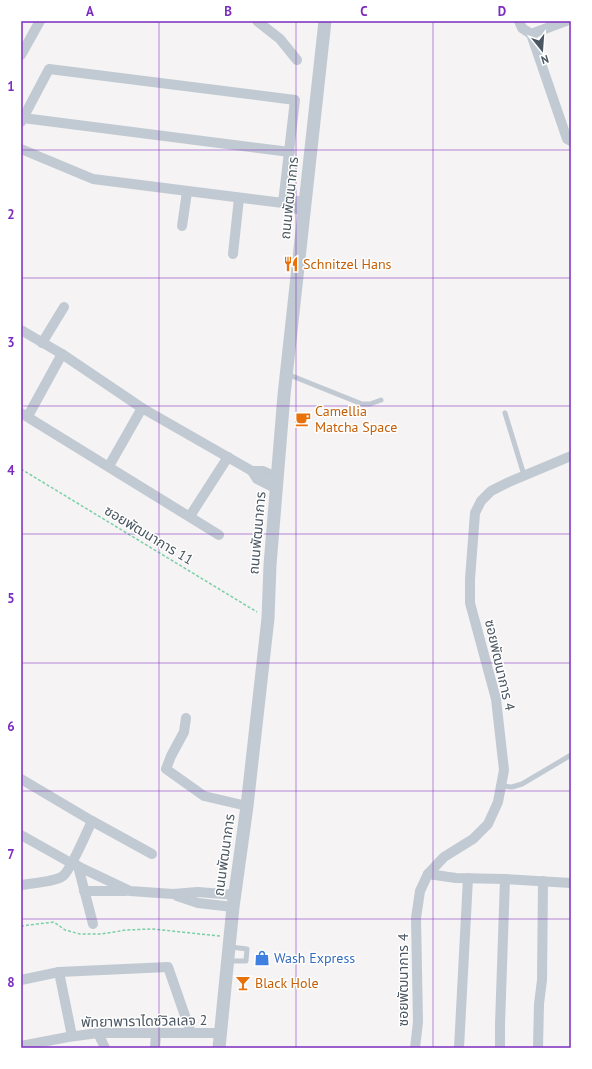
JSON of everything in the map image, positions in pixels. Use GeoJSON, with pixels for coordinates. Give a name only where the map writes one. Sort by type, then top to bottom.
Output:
{"type":"FeatureCollection","features":[{"type":"Feature","properties":{"kind":"street"},"geometry":{"type":"LineString","coordinates":[[21,55],[40,21]]}},
{"type":"Feature","properties":{"kind":"street"},"geometry":{"type":"LineString","coordinates":[[257,21],[280,39],[297,60]]}},
{"type":"Feature","properties":{"kind":"street","name":"ถนนพัฒนาการ"},"geometry":{"type":"LineString","coordinates":[[219,1048],[234,901],[247,806],[268,618],[270,564],[284,395],[325,21]]}},
{"type":"Feature","properties":{"kind":"street"},"geometry":{"type":"LineString","coordinates":[[519,21],[522,28],[531,34],[566,139],[571,141]]}},
{"type":"Feature","properties":{"kind":"street"},"geometry":{"type":"LineString","coordinates":[[531,34],[566,21]]}},
{"type":"Feature","properties":{"kind":"street"},"geometry":{"type":"LineString","coordinates":[[283,203],[290,152],[295,100],[49,69],[22,120],[290,152]]}},
{"type":"Feature","properties":{"kind":"street"},"geometry":{"type":"LineString","coordinates":[[21,149],[93,179],[283,203],[290,200],[304,206]]}},
{"type":"Feature","properties":{"kind":"street"},"geometry":{"type":"LineString","coordinates":[[182,226],[187,192]]}},
{"type":"Feature","properties":{"kind":"street"},"geometry":{"type":"LineString","coordinates":[[233,254],[239,198]]}},
{"type":"Feature","properties":{"kind":"street"},"geometry":{"type":"LineString","coordinates":[[42,343],[64,307]]}},
{"type":"Feature","properties":{"kind":"street"},"geometry":{"type":"LineString","coordinates":[[21,330],[62,354],[142,408],[252,471],[263,471],[277,483]]}},
{"type":"Feature","properties":{"kind":"street"},"geometry":{"type":"LineString","coordinates":[[62,354],[24,414],[219,535]]}},
{"type":"Feature","properties":{"kind":"street"},"geometry":{"type":"LineString","coordinates":[[109,466],[142,408]]}},
{"type":"Feature","properties":{"kind":"street","name":"ซอยพัฒนาการ 4"},"geometry":{"type":"LineString","coordinates":[[415,1048],[418,1022],[416,918],[420,891],[428,874],[444,857],[473,839],[488,824],[498,802],[504,770],[496,699],[470,603],[475,513],[481,501],[491,491],[524,475],[571,456]]}},
{"type":"Feature","properties":{"kind":"street"},"geometry":{"type":"LineString","coordinates":[[190,516],[228,457]]}},
{"type":"Feature","properties":{"kind":"street"},"geometry":{"type":"LineString","coordinates":[[186,718],[184,732],[171,756],[166,770],[204,796],[247,806]]}},
{"type":"Feature","properties":{"kind":"street"},"geometry":{"type":"LineString","coordinates":[[21,779],[152,854]]}},
{"type":"Feature","properties":{"kind":"street"},"geometry":{"type":"LineString","coordinates":[[21,885],[56,879],[64,875],[74,865],[92,821]]}},
{"type":"Feature","properties":{"kind":"street"},"geometry":{"type":"LineString","coordinates":[[21,835],[74,865],[130,891]]}},
{"type":"Feature","properties":{"kind":"street"},"geometry":{"type":"LineString","coordinates":[[74,865],[84,892],[93,924]]}},
{"type":"Feature","properties":{"kind":"street"},"geometry":{"type":"LineString","coordinates":[[428,874],[456,878],[571,883]]}},
{"type":"Feature","properties":{"kind":"street"},"geometry":{"type":"LineString","coordinates":[[459,1048],[468,878]]}},
{"type":"Feature","properties":{"kind":"street"},"geometry":{"type":"LineString","coordinates":[[500,1048],[505,879]]}},
{"type":"Feature","properties":{"kind":"street"},"geometry":{"type":"LineString","coordinates":[[538,1048],[544,881]]}},
{"type":"Feature","properties":{"kind":"street"},"geometry":{"type":"LineString","coordinates":[[84,892],[130,891],[173,894],[198,892],[234,901]]}},
{"type":"Feature","properties":{"kind":"street"},"geometry":{"type":"LineString","coordinates":[[21,980],[59,972],[168,967],[191,1033]]}},
{"type":"Feature","properties":{"kind":"street"},"geometry":{"type":"LineString","coordinates":[[59,972],[72,1036]]}},
{"type":"Feature","properties":{"kind":"street"},"geometry":{"type":"LineString","coordinates":[[98,1033],[105,1048]]}},
{"type":"Feature","properties":{"kind":"street","name":"พัทยาพาราไดซ์วิลเลจ 2"},"geometry":{"type":"LineString","coordinates":[[21,1046],[72,1036],[98,1033],[220,1033]]}},
{"type":"Feature","properties":{"kind":"street"},"geometry":{"type":"LineString","coordinates":[[155,1048],[156,1034]]}},
{"type":"Feature","properties":{"kind":"lane"},"geometry":{"type":"LineString","coordinates":[[287,374],[362,404],[370,404],[381,400]]}},
{"type":"Feature","properties":{"kind":"lane"},"geometry":{"type":"LineString","coordinates":[[505,414],[524,475]]}},
{"type":"Feature","properties":{"kind":"lane"},"geometry":{"type":"LineString","coordinates":[[501,786],[512,787],[522,784],[571,755]]}},
{"type":"Feature","properties":{"kind":"lane"},"geometry":{"type":"LineString","coordinates":[[228,961],[246,961],[247,950],[230,942]]}},
{"type":"Feature","properties":{"kind":"path","name":"ซอยพัฒนาการ 11"},"geometry":{"type":"LineString","coordinates":[[21,469],[268,618]]}},
{"type":"Feature","properties":{"kind":"path"},"geometry":{"type":"LineString","coordinates":[[21,926],[54,922],[65,930],[80,934],[101,934],[126,930],[152,929],[230,942]]}},
{"type":"Feature","properties":{"kind":"place","name":"Schnitzel Hans"},"geometry":{"type":"Point","coordinates":[291,264]}},
{"type":"Feature","properties":{"kind":"place","name":"Camellia Matcha Space"},"geometry":{"type":"Point","coordinates":[303,419]}},
{"type":"Feature","properties":{"kind":"place","name":"Wash Express"},"geometry":{"type":"Point","coordinates":[262,958]}},
{"type":"Feature","properties":{"kind":"place","name":"Black Hole"},"geometry":{"type":"Point","coordinates":[243,983]}}]}
